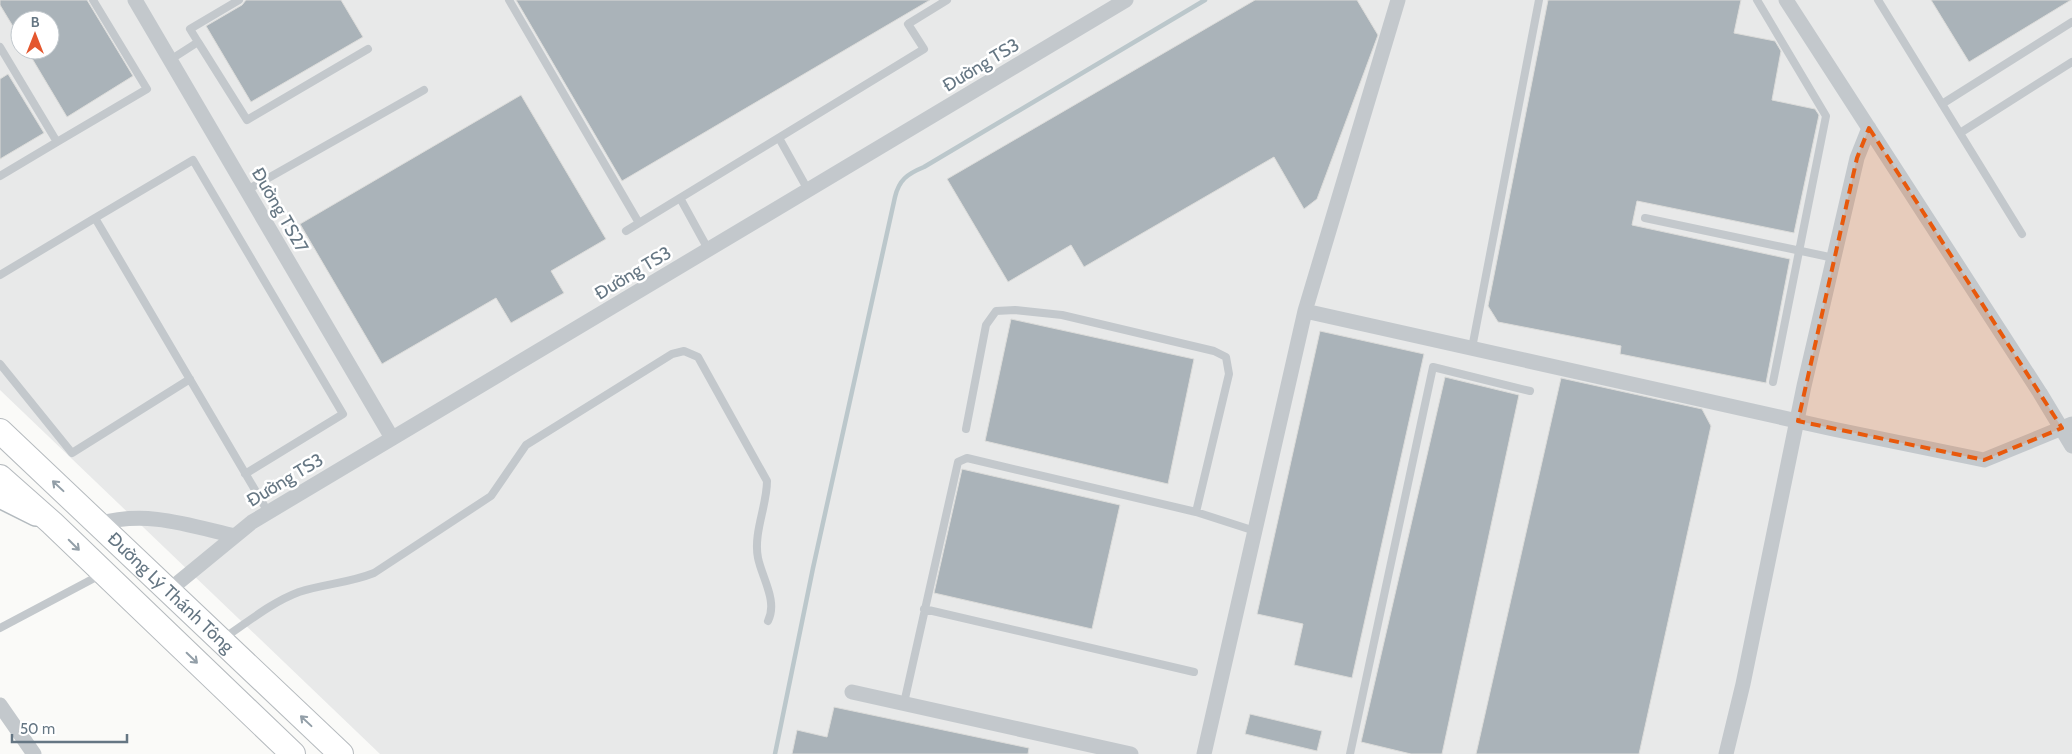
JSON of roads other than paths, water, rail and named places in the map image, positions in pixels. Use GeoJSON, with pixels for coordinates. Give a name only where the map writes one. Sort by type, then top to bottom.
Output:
{"type":"FeatureCollection","features":[{"type":"Feature","properties":{"kind":"main road","name":"Đường Lý Thánh Tông"},"geometry":{"type":"LineString","coordinates":[[0,431],[341,754]]}},
{"type":"Feature","properties":{"kind":"main road","name":"Đường Lý Thánh Tông"},"geometry":{"type":"LineString","coordinates":[[0,477],[52,523],[293,754]]}},
{"type":"Feature","properties":{"kind":"main road"},"geometry":{"type":"LineString","coordinates":[[0,497],[52,523]]}},
{"type":"Feature","properties":{"kind":"main road"},"geometry":{"type":"LineString","coordinates":[[146,613],[168,591]]}},
{"type":"Feature","properties":{"kind":"street","name":"Đường TS27"},"geometry":{"type":"LineString","coordinates":[[135,0],[392,438]]}},
{"type":"Feature","properties":{"kind":"street","name":"Đường TS3"},"geometry":{"type":"LineString","coordinates":[[168,591],[234,536],[268,512],[1126,0]]}},
{"type":"Feature","properties":{"kind":"street"},"geometry":{"type":"LineString","coordinates":[[1204,754],[1304,311],[1398,0]]}},
{"type":"Feature","properties":{"kind":"street"},"geometry":{"type":"LineString","coordinates":[[1786,0],[2067,426],[2072,446]]}},
{"type":"Feature","properties":{"kind":"street"},"geometry":{"type":"LineString","coordinates":[[1726,754],[1745,675],[1834,258],[1857,158],[1869,128]]}},
{"type":"Feature","properties":{"kind":"street"},"geometry":{"type":"LineString","coordinates":[[1304,311],[1798,421],[1984,460],[2067,426]]}},
{"type":"Feature","properties":{"kind":"street"},"geometry":{"type":"LineString","coordinates":[[99,524],[114,520],[146,517],[234,536]]}},
{"type":"Feature","properties":{"kind":"street"},"geometry":{"type":"LineString","coordinates":[[852,692],[1131,754]]}},
{"type":"Feature","properties":{"kind":"street"},"geometry":{"type":"LineString","coordinates":[[0,705],[34,754]]}},
{"type":"Feature","properties":{"kind":"lane"},"geometry":{"type":"LineString","coordinates":[[0,176],[147,89],[93,0]]}},
{"type":"Feature","properties":{"kind":"lane"},"geometry":{"type":"LineString","coordinates":[[239,0],[190,29],[247,120],[368,49]]}},
{"type":"Feature","properties":{"kind":"lane"},"geometry":{"type":"LineString","coordinates":[[509,0],[639,223]]}},
{"type":"Feature","properties":{"kind":"lane"},"geometry":{"type":"LineString","coordinates":[[626,231],[924,49],[908,24],[947,0]]}},
{"type":"Feature","properties":{"kind":"lane"},"geometry":{"type":"LineString","coordinates":[[1472,348],[1539,0]]}},
{"type":"Feature","properties":{"kind":"lane"},"geometry":{"type":"LineString","coordinates":[[1757,0],[1826,116],[1773,382]]}},
{"type":"Feature","properties":{"kind":"lane"},"geometry":{"type":"LineString","coordinates":[[1878,0],[2022,234]]}},
{"type":"Feature","properties":{"kind":"lane"},"geometry":{"type":"LineString","coordinates":[[1942,104],[2072,22]]}},
{"type":"Feature","properties":{"kind":"lane"},"geometry":{"type":"LineString","coordinates":[[170,60],[198,42]]}},
{"type":"Feature","properties":{"kind":"lane"},"geometry":{"type":"LineString","coordinates":[[0,47],[2,56],[58,142]]}},
{"type":"Feature","properties":{"kind":"lane"},"geometry":{"type":"LineString","coordinates":[[1960,133],[2072,62]]}},
{"type":"Feature","properties":{"kind":"lane"},"geometry":{"type":"LineString","coordinates":[[246,190],[424,90]]}},
{"type":"Feature","properties":{"kind":"lane"},"geometry":{"type":"LineString","coordinates":[[779,138],[808,190]]}},
{"type":"Feature","properties":{"kind":"lane"},"geometry":{"type":"LineString","coordinates":[[0,275],[193,160],[343,414],[245,474]]}},
{"type":"Feature","properties":{"kind":"lane"},"geometry":{"type":"LineString","coordinates":[[680,198],[708,249]]}},
{"type":"Feature","properties":{"kind":"lane"},"geometry":{"type":"LineString","coordinates":[[95,218],[268,512]]}},
{"type":"Feature","properties":{"kind":"lane"},"geometry":{"type":"LineString","coordinates":[[1645,218],[1834,258]]}},
{"type":"Feature","properties":{"kind":"lane"},"geometry":{"type":"LineString","coordinates":[[966,430],[986,325],[996,311],[1015,310],[1062,315],[1214,351],[1226,356],[1229,374],[1196,512]]}},
{"type":"Feature","properties":{"kind":"lane"},"geometry":{"type":"LineString","coordinates":[[220,640],[282,599],[300,592],[352,582],[374,573],[491,496],[526,445],[672,354],[684,351],[698,357],[767,481],[767,497],[758,537],[757,556],[772,603],[772,614],[768,621]]}},
{"type":"Feature","properties":{"kind":"lane"},"geometry":{"type":"LineString","coordinates":[[0,364],[72,453],[190,379]]}},
{"type":"Feature","properties":{"kind":"lane"},"geometry":{"type":"LineString","coordinates":[[1350,754],[1432,367],[1530,390]]}},
{"type":"Feature","properties":{"kind":"lane"},"geometry":{"type":"LineString","coordinates":[[904,703],[958,462],[961,459],[967,458],[1196,512],[1254,531]]}},
{"type":"Feature","properties":{"kind":"lane"},"geometry":{"type":"LineString","coordinates":[[0,628],[103,573]]}},
{"type":"Feature","properties":{"kind":"lane"},"geometry":{"type":"LineString","coordinates":[[924,609],[1194,672]]}},
{"type":"Feature","properties":{"kind":"waterway"},"geometry":{"type":"LineString","coordinates":[[775,754],[813,568],[895,197],[901,182],[913,172],[1205,0]]}}]}
